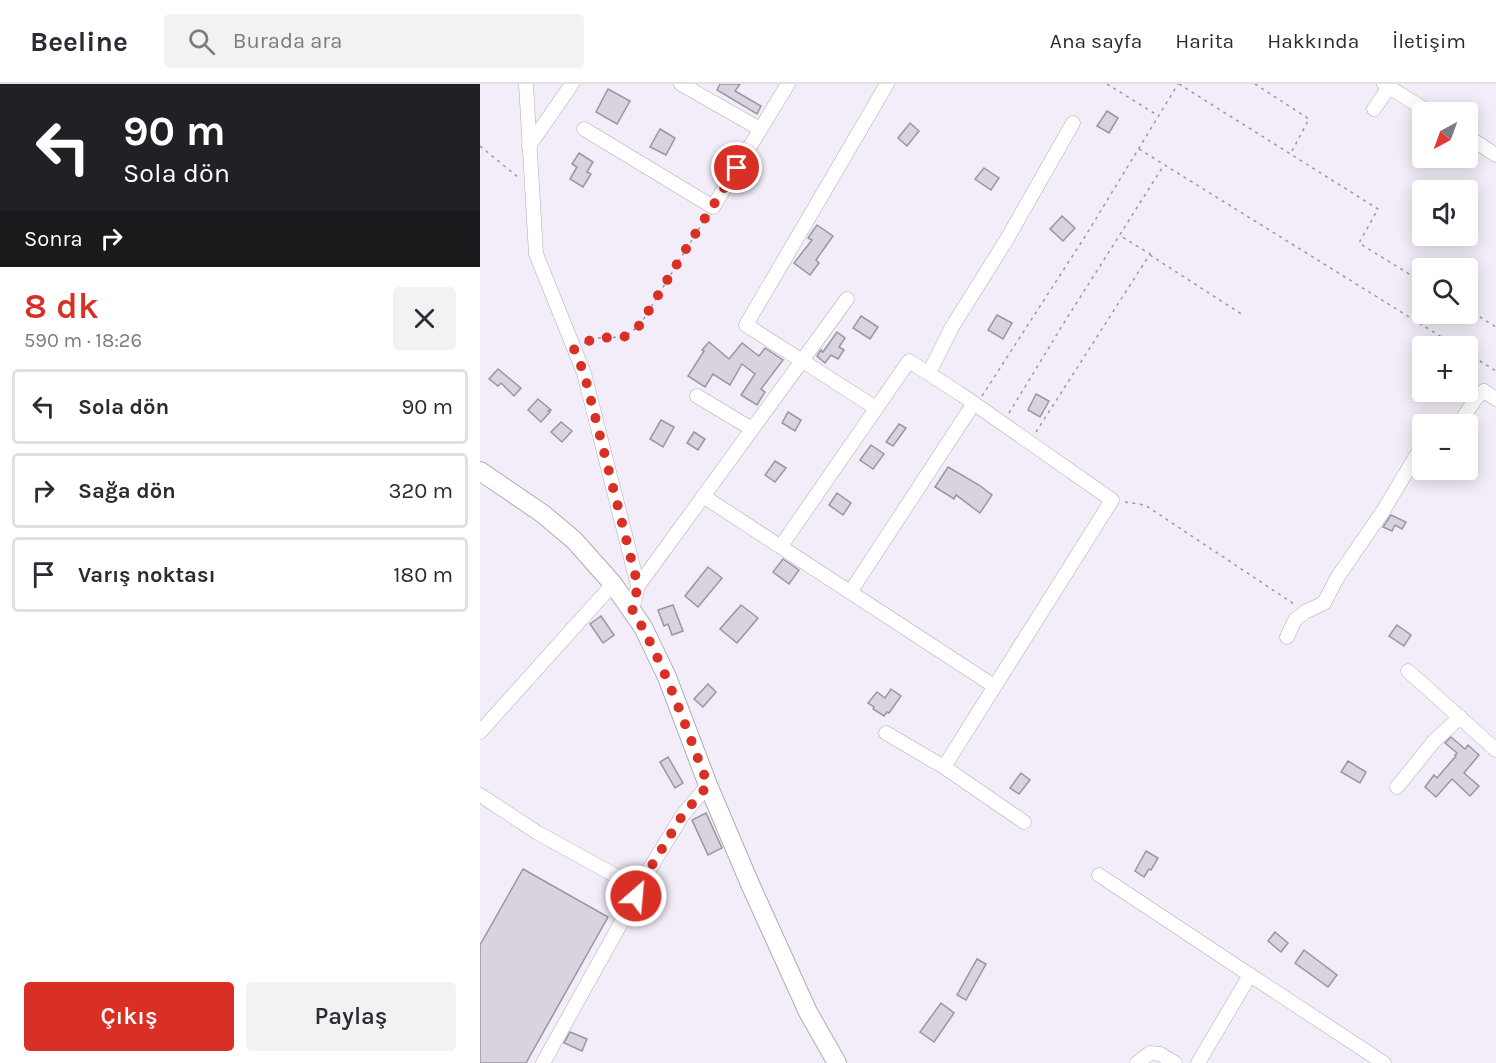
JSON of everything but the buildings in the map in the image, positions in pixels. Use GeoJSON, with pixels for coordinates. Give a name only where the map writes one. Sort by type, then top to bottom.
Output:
{"type":"FeatureCollection","features":[{"type":"Feature","properties":{"kind":"main road"},"geometry":{"type":"LineString","coordinates":[[480,471],[543,514],[574,540],[632,609],[667,677],[708,785],[750,884],[808,1012],[837,1063]]}},
{"type":"Feature","properties":{"kind":"street"},"geometry":{"type":"LineString","coordinates":[[526,84],[536,254],[584,373],[638,586]]}},
{"type":"Feature","properties":{"kind":"street"},"geometry":{"type":"LineString","coordinates":[[529,146],[572,84]]}},
{"type":"Feature","properties":{"kind":"street"},"geometry":{"type":"LineString","coordinates":[[681,84],[760,129]]}},
{"type":"Feature","properties":{"kind":"street"},"geometry":{"type":"LineString","coordinates":[[584,129],[713,207],[788,84]]}},
{"type":"Feature","properties":{"kind":"street"},"geometry":{"type":"LineString","coordinates":[[876,408],[746,324],[887,84]]}},
{"type":"Feature","properties":{"kind":"street"},"geometry":{"type":"LineString","coordinates":[[1374,109],[1386,85],[1413,102]]}},
{"type":"Feature","properties":{"kind":"street"},"geometry":{"type":"LineString","coordinates":[[928,373],[952,327],[1007,239],[1073,123]]}},
{"type":"Feature","properties":{"kind":"street"},"geometry":{"type":"LineString","coordinates":[[1478,143],[1496,154]]}},
{"type":"Feature","properties":{"kind":"street"},"geometry":{"type":"LineString","coordinates":[[632,609],[638,586],[847,299]]}},
{"type":"Feature","properties":{"kind":"street"},"geometry":{"type":"LineString","coordinates":[[780,546],[909,361],[976,404],[1112,500],[944,767]]}},
{"type":"Feature","properties":{"kind":"street"},"geometry":{"type":"LineString","coordinates":[[1466,414],[1476,398],[1484,391],[1496,399]]}},
{"type":"Feature","properties":{"kind":"street"},"geometry":{"type":"LineString","coordinates":[[697,396],[752,429]]}},
{"type":"Feature","properties":{"kind":"street"},"geometry":{"type":"LineString","coordinates":[[851,591],[976,404]]}},
{"type":"Feature","properties":{"kind":"street"},"geometry":{"type":"LineString","coordinates":[[1287,637],[1295,620],[1305,612],[1324,603],[1337,578],[1383,511],[1412,463]]}},
{"type":"Feature","properties":{"kind":"street"},"geometry":{"type":"LineString","coordinates":[[703,496],[994,686]]}},
{"type":"Feature","properties":{"kind":"street"},"geometry":{"type":"LineString","coordinates":[[480,731],[613,584]]}},
{"type":"Feature","properties":{"kind":"street"},"geometry":{"type":"LineString","coordinates":[[1408,671],[1496,750]]}},
{"type":"Feature","properties":{"kind":"street"},"geometry":{"type":"LineString","coordinates":[[1397,787],[1435,740],[1460,717]]}},
{"type":"Feature","properties":{"kind":"street"},"geometry":{"type":"LineString","coordinates":[[886,733],[944,767],[1024,822]]}},
{"type":"Feature","properties":{"kind":"street"},"geometry":{"type":"LineString","coordinates":[[543,1063],[636,896],[638,888],[682,816],[708,785]]}},
{"type":"Feature","properties":{"kind":"street"},"geometry":{"type":"LineString","coordinates":[[480,795],[521,823],[638,888]]}},
{"type":"Feature","properties":{"kind":"street"},"geometry":{"type":"LineString","coordinates":[[1099,875],[1384,1063]]}},
{"type":"Feature","properties":{"kind":"street"},"geometry":{"type":"LineString","coordinates":[[1198,1063],[1250,975]]}},
{"type":"Feature","properties":{"kind":"street"},"geometry":{"type":"LineString","coordinates":[[1137,1063],[1150,1053],[1160,1054],[1174,1063]]}},
{"type":"Feature","properties":{"kind":"path"},"geometry":{"type":"LineString","coordinates":[[1107,84],[1158,116]]}},
{"type":"Feature","properties":{"kind":"path"},"geometry":{"type":"LineString","coordinates":[[976,404],[1086,235],[1178,84],[1378,209],[1359,243],[1412,276]]}},
{"type":"Feature","properties":{"kind":"path"},"geometry":{"type":"LineString","coordinates":[[1254,84],[1309,119],[1291,154]]}},
{"type":"Feature","properties":{"kind":"path"},"geometry":{"type":"LineString","coordinates":[[480,146],[532,189]]}},
{"type":"Feature","properties":{"kind":"path"},"geometry":{"type":"LineString","coordinates":[[1138,148],[1440,336]]}},
{"type":"Feature","properties":{"kind":"path"},"geometry":{"type":"LineString","coordinates":[[1003,423],[1165,165]]}},
{"type":"Feature","properties":{"kind":"path"},"geometry":{"type":"LineString","coordinates":[[574,349],[596,338],[624,337],[640,325],[713,207]]}},
{"type":"Feature","properties":{"kind":"path"},"geometry":{"type":"LineString","coordinates":[[1119,235],[1243,315]]}},
{"type":"Feature","properties":{"kind":"path"},"geometry":{"type":"LineString","coordinates":[[1029,442],[1150,254]]}},
{"type":"Feature","properties":{"kind":"path"},"geometry":{"type":"LineString","coordinates":[[1478,316],[1496,327]]}},
{"type":"Feature","properties":{"kind":"path"},"geometry":{"type":"LineString","coordinates":[[1478,360],[1496,371]]}},
{"type":"Feature","properties":{"kind":"path"},"geometry":{"type":"LineString","coordinates":[[1112,500],[1144,505],[1305,612]]}},
{"type":"Feature","properties":{"kind":"route"},"geometry":{"type":"LineString","coordinates":[[636,896],[638,888],[682,816],[708,785],[667,677],[632,609],[638,586],[584,373],[574,349],[596,338],[624,337],[640,325],[737,168]]}}]}
